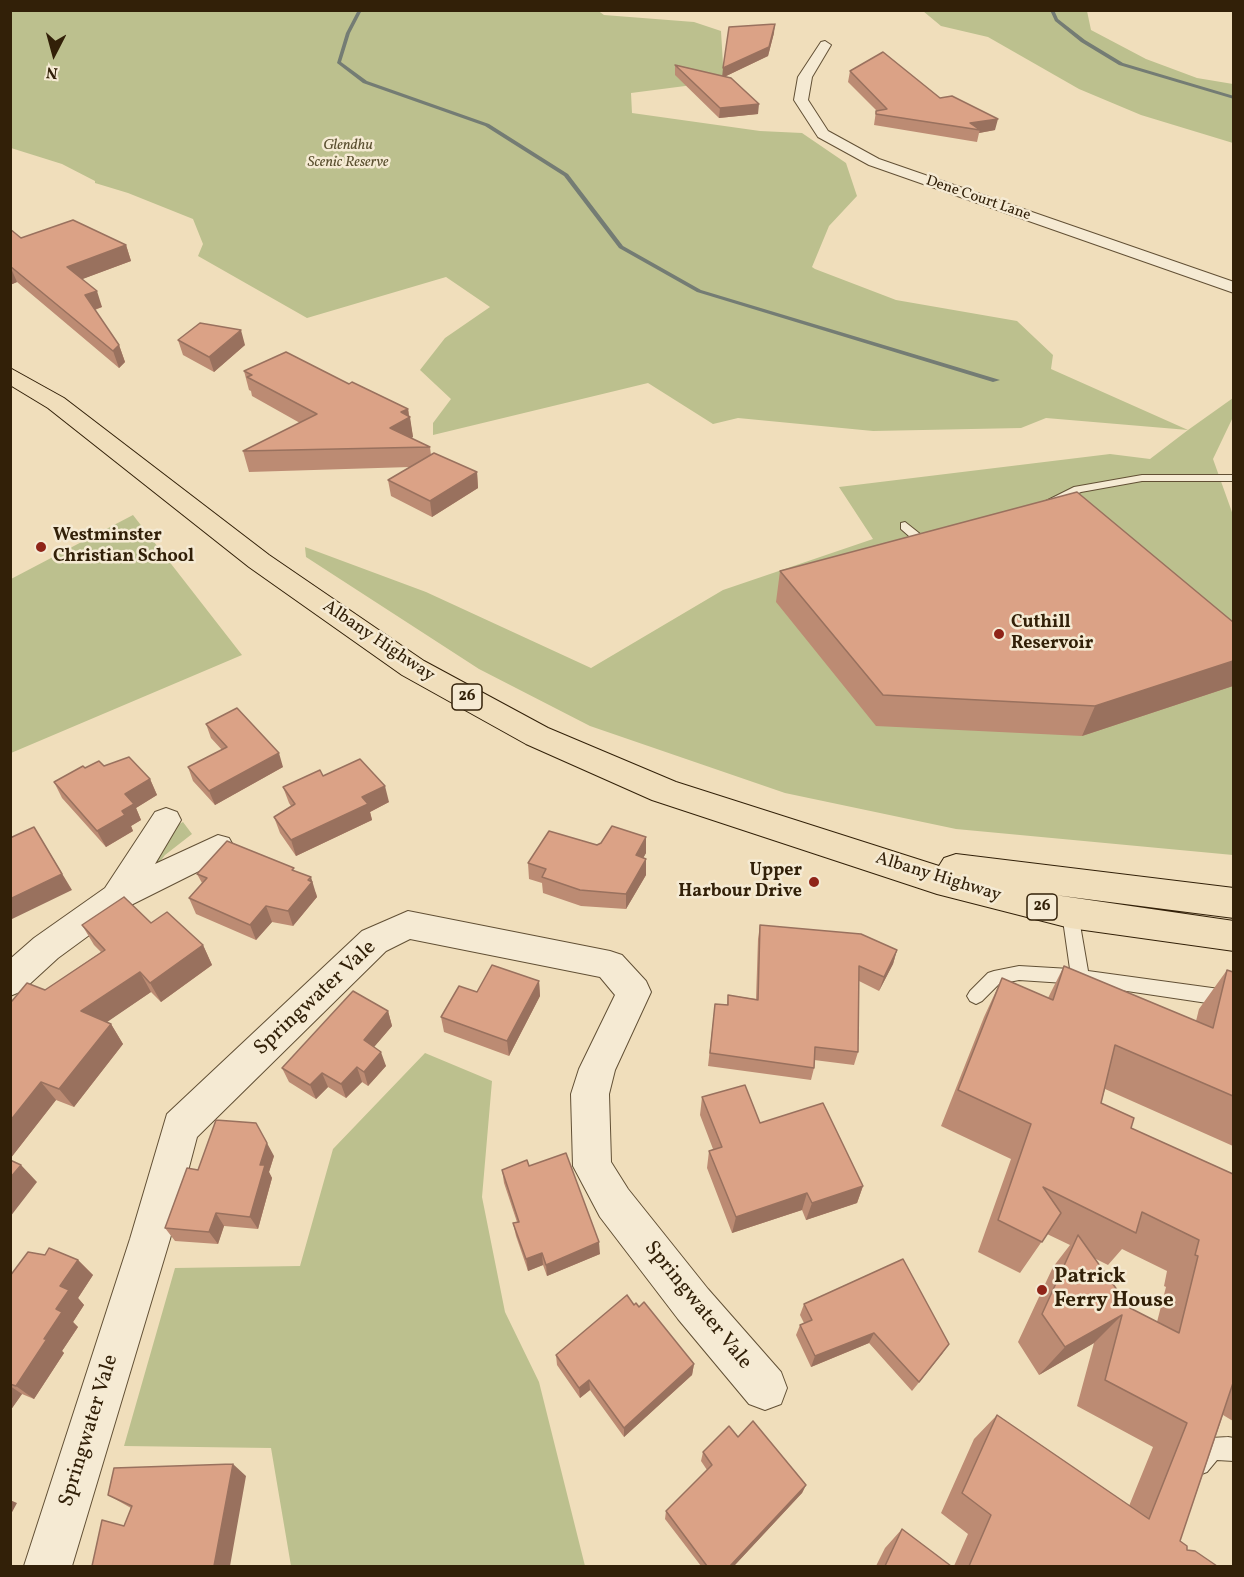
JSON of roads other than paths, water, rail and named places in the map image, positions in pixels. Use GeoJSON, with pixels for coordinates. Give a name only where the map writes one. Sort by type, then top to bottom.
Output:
{"type":"FeatureCollection","features":[{"type":"Feature","properties":{"kind":"main road","name":"Albany Highway"},"geometry":{"type":"LineString","coordinates":[[10,375],[56,403],[259,561],[413,668],[537,736],[664,792],[958,886],[1070,913],[1233,936]]}},
{"type":"Feature","properties":{"kind":"main road","name":"Albany Highway"},"geometry":{"type":"LineString","coordinates":[[857,853],[924,864],[1233,903]]}},
{"type":"Feature","properties":{"kind":"street","name":"Dene Court Lane"},"geometry":{"type":"LineString","coordinates":[[825,45],[805,77],[801,100],[823,134],[874,162],[1233,288]]}},
{"type":"Feature","properties":{"kind":"street"},"geometry":{"type":"LineString","coordinates":[[117,897],[166,820]]}},
{"type":"Feature","properties":{"kind":"street"},"geometry":{"type":"LineString","coordinates":[[10,981],[46,948],[117,897],[218,847]]}},
{"type":"Feature","properties":{"kind":"street","name":"Springwater Vale"},"geometry":{"type":"LineString","coordinates":[[48,1566],[150,1239],[180,1127],[374,941],[408,925],[610,965],[634,992],[597,1069],[590,1094],[588,1106],[592,1166],[614,1203],[693,1304],[765,1388]]}},
{"type":"Feature","properties":{"kind":"lane"},"geometry":{"type":"LineString","coordinates":[[1035,509],[1078,489],[1142,477],[1233,478]]}},
{"type":"Feature","properties":{"kind":"lane"},"geometry":{"type":"LineString","coordinates":[[905,526],[932,550],[942,547]]}},
{"type":"Feature","properties":{"kind":"lane"},"geometry":{"type":"LineString","coordinates":[[1070,913],[1080,977]]}},
{"type":"Feature","properties":{"kind":"lane"},"geometry":{"type":"LineString","coordinates":[[976,996],[994,978],[1019,973],[1080,977],[1233,999]]}},
{"type":"Feature","properties":{"kind":"lane"},"geometry":{"type":"LineString","coordinates":[[1194,1480],[1201,1459],[1211,1449],[1233,1450]]}},
{"type":"Feature","properties":{"kind":"waterway"},"geometry":{"type":"LineString","coordinates":[[360,10],[348,33],[339,62],[365,82],[487,125],[566,175],[621,247],[699,291],[996,380]]}},
{"type":"Feature","properties":{"kind":"waterway"},"geometry":{"type":"LineString","coordinates":[[1052,10],[1056,20],[1083,41],[1121,64],[1234,98]]}},
{"type":"Feature","properties":{"kind":"place","name":"Westminster Christian School"},"geometry":{"type":"Point","coordinates":[41,547]}},
{"type":"Feature","properties":{"kind":"place","name":"Cuthill Reservoir"},"geometry":{"type":"Point","coordinates":[999,634]}},
{"type":"Feature","properties":{"kind":"place","name":"Upper Harbour Drive"},"geometry":{"type":"Point","coordinates":[814,882]}},
{"type":"Feature","properties":{"kind":"place","name":"Patrick Ferry House"},"geometry":{"type":"Point","coordinates":[1042,1290]}},
{"type":"Feature","properties":{"kind":"park label","name":"Glendhu Scenic Reserve"},"geometry":{"type":"Point","coordinates":[348,154]}}]}
